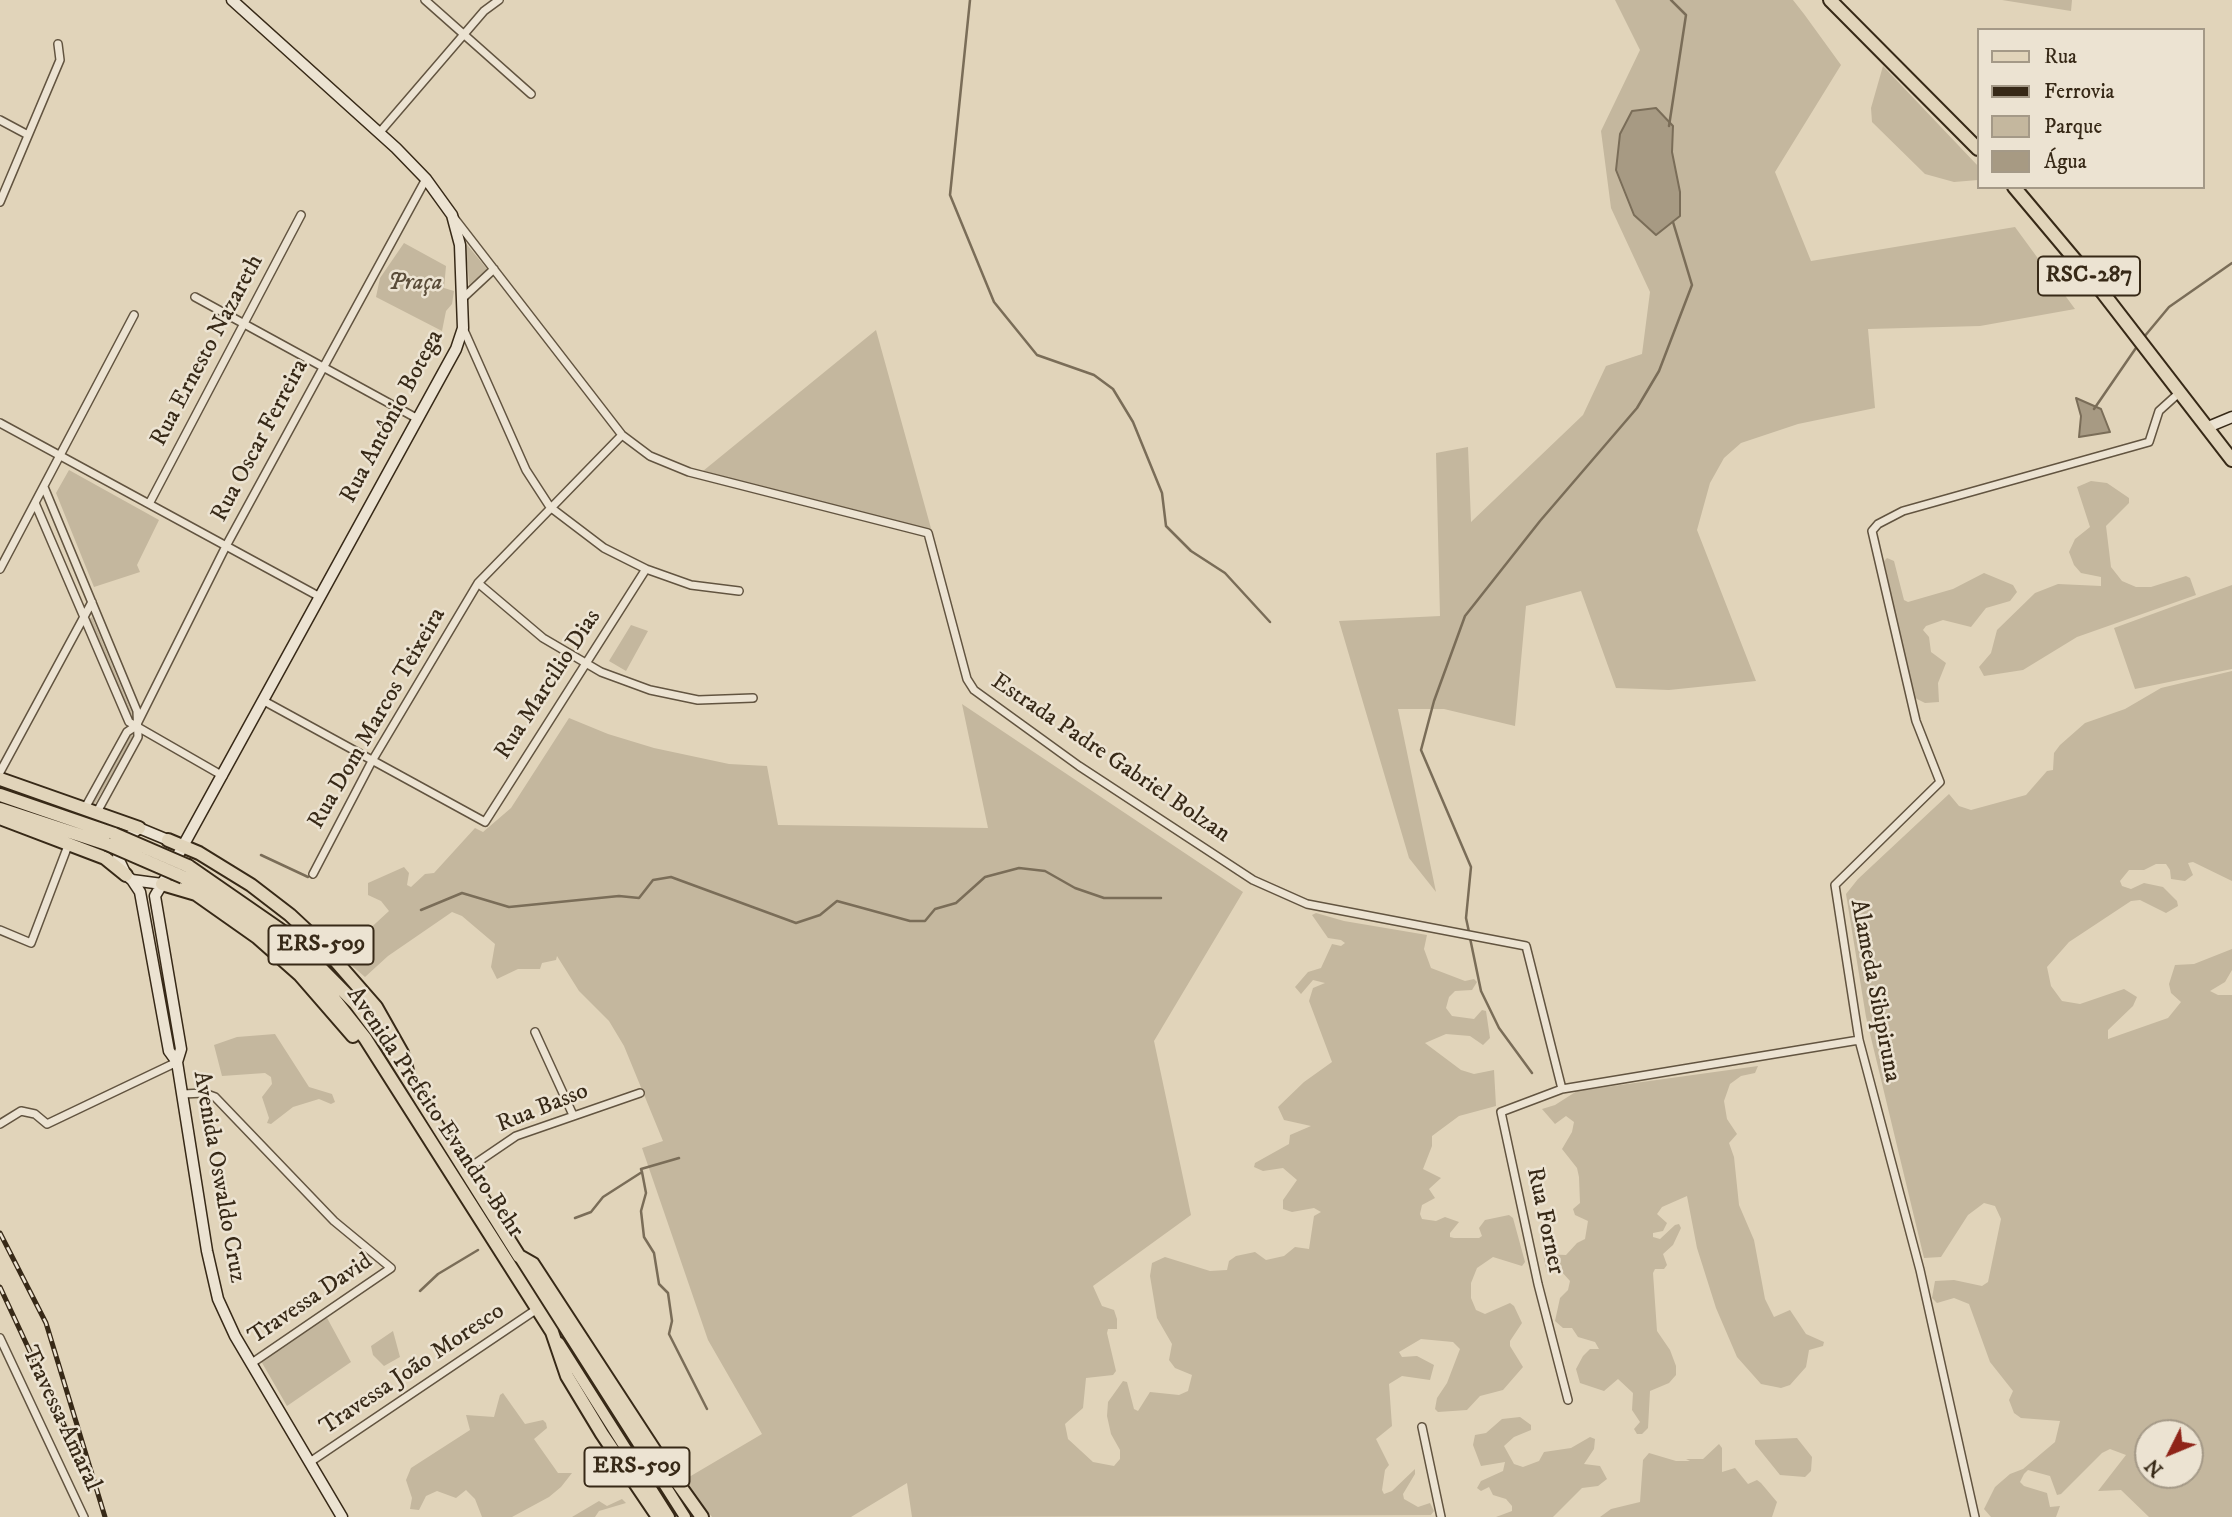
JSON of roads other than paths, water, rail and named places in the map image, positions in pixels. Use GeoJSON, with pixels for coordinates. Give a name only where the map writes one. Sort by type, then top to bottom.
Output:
{"type":"FeatureCollection","features":[{"type":"Feature","properties":{"kind":"highway"},"geometry":{"type":"LineString","coordinates":[[1830,0],[1976,147]]}},
{"type":"Feature","properties":{"kind":"highway","name":"RSC-287"},"geometry":{"type":"LineString","coordinates":[[2016,189],[2094,282],[2232,460]]}},
{"type":"Feature","properties":{"kind":"highway","name":"ERS-509"},"geometry":{"type":"LineString","coordinates":[[0,779],[139,828]]}},
{"type":"Feature","properties":{"kind":"highway","name":"Avenida Prefeito Evandro Behr"},"geometry":{"type":"LineString","coordinates":[[0,795],[186,871],[266,917],[316,961],[355,1003],[412,1085],[519,1256],[533,1264],[657,1454],[702,1517]]}},
{"type":"Feature","properties":{"kind":"highway","name":"Avenida Prefeito Evandro Behr"},"geometry":{"type":"LineString","coordinates":[[0,808],[111,839]]}},
{"type":"Feature","properties":{"kind":"highway","name":"ERS-509"},"geometry":{"type":"LineString","coordinates":[[0,818],[69,842],[104,858],[129,877]]}},
{"type":"Feature","properties":{"kind":"highway","name":"ERS-509"},"geometry":{"type":"LineString","coordinates":[[168,840],[251,885],[290,915],[320,943],[376,1007],[402,1053],[412,1085]]}},
{"type":"Feature","properties":{"kind":"highway","name":"Avenida Prefeito Evandro Behr"},"geometry":{"type":"LineString","coordinates":[[186,871],[258,926],[308,969],[365,1038],[552,1332],[567,1376],[658,1517]]}},
{"type":"Feature","properties":{"kind":"highway","name":"ERS-509"},"geometry":{"type":"LineString","coordinates":[[162,884],[196,894],[274,951],[328,1005],[382,1078],[397,1090]]}},
{"type":"Feature","properties":{"kind":"main road","name":"Avenida Prefeito Evandro Behr"},"geometry":{"type":"LineString","coordinates":[[519,1256],[685,1517]]}},
{"type":"Feature","properties":{"kind":"main road","name":"Avenida Prefeito Evandro Behr"},"geometry":{"type":"LineString","coordinates":[[552,1332],[669,1517]]}},
{"type":"Feature","properties":{"kind":"street","name":"Rua Antônio Botega"},"geometry":{"type":"LineString","coordinates":[[174,863],[456,349],[463,328],[464,297],[460,245],[452,215],[426,179],[380,132],[232,0]]}},
{"type":"Feature","properties":{"kind":"street"},"geometry":{"type":"LineString","coordinates":[[425,0],[531,94]]}},
{"type":"Feature","properties":{"kind":"street"},"geometry":{"type":"LineString","coordinates":[[380,132],[484,11],[499,0]]}},
{"type":"Feature","properties":{"kind":"street"},"geometry":{"type":"LineString","coordinates":[[0,202],[60,60],[58,44]]}},
{"type":"Feature","properties":{"kind":"street"},"geometry":{"type":"LineString","coordinates":[[0,120],[28,135]]}},
{"type":"Feature","properties":{"kind":"street","name":"Rua Oscar Ferreira"},"geometry":{"type":"LineString","coordinates":[[136,726],[226,546],[426,179]]}},
{"type":"Feature","properties":{"kind":"street","name":"Rua Ernesto Nazareth"},"geometry":{"type":"LineString","coordinates":[[149,504],[301,215]]}},
{"type":"Feature","properties":{"kind":"street","name":"Estrada Padre Gabriel Bolzan"},"geometry":{"type":"LineString","coordinates":[[452,215],[622,435],[650,456],[689,472],[928,533],[967,679],[974,690],[1079,766],[1254,880],[1307,904],[1526,946],[1562,1089]]}},
{"type":"Feature","properties":{"kind":"street"},"geometry":{"type":"LineString","coordinates":[[464,297],[494,269]]}},
{"type":"Feature","properties":{"kind":"street"},"geometry":{"type":"LineString","coordinates":[[195,297],[418,419]]}},
{"type":"Feature","properties":{"kind":"street"},"geometry":{"type":"LineString","coordinates":[[0,569],[134,315]]}},
{"type":"Feature","properties":{"kind":"street"},"geometry":{"type":"LineString","coordinates":[[463,328],[526,470],[550,507],[604,548],[646,569],[691,585],[739,591]]}},
{"type":"Feature","properties":{"kind":"street","name":"Alameda Sibipiruna"},"geometry":{"type":"LineString","coordinates":[[1975,1517],[1920,1270],[1860,1040],[1835,885],[1940,782],[1916,721],[1872,531],[1878,524],[1903,512],[2149,442],[2159,411],[2180,392]]}},
{"type":"Feature","properties":{"kind":"street"},"geometry":{"type":"LineString","coordinates":[[2208,427],[2232,417]]}},
{"type":"Feature","properties":{"kind":"street"},"geometry":{"type":"LineString","coordinates":[[0,423],[320,597]]}},
{"type":"Feature","properties":{"kind":"street","name":"Rua Dom Marcos Teixeira"},"geometry":{"type":"LineString","coordinates":[[313,874],[372,761],[478,583],[622,435]]}},
{"type":"Feature","properties":{"kind":"street"},"geometry":{"type":"LineString","coordinates":[[44,487],[136,711],[138,737],[91,810]]}},
{"type":"Feature","properties":{"kind":"street"},"geometry":{"type":"LineString","coordinates":[[35,503],[129,722],[223,776]]}},
{"type":"Feature","properties":{"kind":"street","name":"Rua Marcilio Dias"},"geometry":{"type":"LineString","coordinates":[[372,761],[485,822],[646,569]]}},
{"type":"Feature","properties":{"kind":"street"},"geometry":{"type":"LineString","coordinates":[[478,583],[533,631],[601,672],[666,694],[704,700],[753,698]]}},
{"type":"Feature","properties":{"kind":"street"},"geometry":{"type":"LineString","coordinates":[[0,772],[92,603]]}},
{"type":"Feature","properties":{"kind":"street"},"geometry":{"type":"LineString","coordinates":[[264,701],[372,761]]}},
{"type":"Feature","properties":{"kind":"street"},"geometry":{"type":"LineString","coordinates":[[91,810],[127,732],[136,726]]}},
{"type":"Feature","properties":{"kind":"street"},"geometry":{"type":"LineString","coordinates":[[162,884],[174,863],[174,853],[168,840],[197,823]]}},
{"type":"Feature","properties":{"kind":"street"},"geometry":{"type":"LineString","coordinates":[[129,877],[118,858],[119,845],[139,828]]}},
{"type":"Feature","properties":{"kind":"street","name":"ERS-509"},"geometry":{"type":"LineString","coordinates":[[139,828],[168,840]]}},
{"type":"Feature","properties":{"kind":"street"},"geometry":{"type":"LineString","coordinates":[[0,930],[31,943],[69,842]]}},
{"type":"Feature","properties":{"kind":"street","name":"ERS-509"},"geometry":{"type":"LineString","coordinates":[[129,877],[162,884]]}},
{"type":"Feature","properties":{"kind":"street","name":"Avenida Oswaldo Cruz"},"geometry":{"type":"LineString","coordinates":[[129,877],[141,892],[169,1051],[177,1062],[207,1251],[218,1299],[342,1517]]}},
{"type":"Feature","properties":{"kind":"street","name":"Avenida Oswaldo Cruz"},"geometry":{"type":"LineString","coordinates":[[162,884],[155,896],[181,1049],[177,1062]]}},
{"type":"Feature","properties":{"kind":"street"},"geometry":{"type":"LineString","coordinates":[[159,991],[170,988]]}},
{"type":"Feature","properties":{"kind":"street"},"geometry":{"type":"LineString","coordinates":[[535,1032],[573,1115]]}},
{"type":"Feature","properties":{"kind":"street"},"geometry":{"type":"LineString","coordinates":[[1562,1089],[1860,1040]]}},
{"type":"Feature","properties":{"kind":"street"},"geometry":{"type":"LineString","coordinates":[[0,1124],[21,1111],[35,1114],[47,1124],[177,1062]]}},
{"type":"Feature","properties":{"kind":"street","name":"Rua Forner"},"geometry":{"type":"LineString","coordinates":[[1562,1089],[1501,1112],[1568,1400]]}},
{"type":"Feature","properties":{"kind":"street","name":"Travessa David"},"geometry":{"type":"LineString","coordinates":[[183,1094],[204,1093],[215,1097],[334,1222],[391,1268],[252,1363]]}},
{"type":"Feature","properties":{"kind":"street","name":"Rua Basso"},"geometry":{"type":"LineString","coordinates":[[466,1170],[516,1136],[640,1093]]}},
{"type":"Feature","properties":{"kind":"street","name":"Travessa João Moresco"},"geometry":{"type":"LineString","coordinates":[[310,1462],[537,1309]]}},
{"type":"Feature","properties":{"kind":"street","name":"Travessa Amaral"},"geometry":{"type":"LineString","coordinates":[[0,1338],[84,1517]]}},
{"type":"Feature","properties":{"kind":"street"},"geometry":{"type":"LineString","coordinates":[[1422,1427],[1441,1517]]}},
{"type":"Feature","properties":{"kind":"water"},"geometry":{"type":"Polygon","coordinates":[[[1656,108],[1673,126],[1672,152],[1680,192],[1680,216],[1656,235],[1634,215],[1616,170],[1620,134],[1632,111],[1656,108]]]}},
{"type":"Feature","properties":{"kind":"water"},"geometry":{"type":"Polygon","coordinates":[[[2076,398],[2101,409],[2110,432],[2079,437],[2081,416],[2076,398]]]}},
{"type":"Feature","properties":{"kind":"waterway"},"geometry":{"type":"LineString","coordinates":[[970,0],[950,195],[994,302],[1037,355],[1094,375],[1113,389],[1133,422],[1162,493],[1166,526],[1191,551],[1225,573],[1270,622]]}},
{"type":"Feature","properties":{"kind":"waterway"},"geometry":{"type":"LineString","coordinates":[[1669,126],[1686,15],[1671,0]]}},
{"type":"Feature","properties":{"kind":"waterway"},"geometry":{"type":"LineString","coordinates":[[1469,932],[1466,918],[1471,867],[1421,750],[1434,701],[1465,616],[1540,521],[1637,408],[1659,371],[1692,285],[1673,222]]}},
{"type":"Feature","properties":{"kind":"waterway"},"geometry":{"type":"LineString","coordinates":[[2144,337],[2169,307],[2232,263]]}},
{"type":"Feature","properties":{"kind":"waterway"},"geometry":{"type":"LineString","coordinates":[[2094,409],[2138,345]]}},
{"type":"Feature","properties":{"kind":"waterway"},"geometry":{"type":"LineString","coordinates":[[261,855],[308,877]]}},
{"type":"Feature","properties":{"kind":"waterway"},"geometry":{"type":"LineString","coordinates":[[421,910],[462,893],[509,907],[619,896],[639,898],[653,880],[671,877],[796,923],[820,915],[837,901],[910,921],[925,921],[935,909],[956,903],[985,877],[1019,868],[1045,871],[1075,888],[1104,898],[1161,898]]}},
{"type":"Feature","properties":{"kind":"waterway"},"geometry":{"type":"LineString","coordinates":[[1470,938],[1481,991],[1499,1028],[1532,1073]]}},
{"type":"Feature","properties":{"kind":"waterway"},"geometry":{"type":"LineString","coordinates":[[575,1218],[591,1212],[603,1197],[642,1172],[641,1169],[679,1158]]}},
{"type":"Feature","properties":{"kind":"waterway"},"geometry":{"type":"LineString","coordinates":[[642,1172],[646,1193],[641,1211],[644,1237],[654,1253],[659,1284],[668,1293],[672,1321],[669,1334],[707,1409]]}},
{"type":"Feature","properties":{"kind":"waterway"},"geometry":{"type":"LineString","coordinates":[[420,1291],[438,1274],[478,1250]]}},
{"type":"Feature","properties":{"kind":"railway"},"geometry":{"type":"LineString","coordinates":[[0,1233],[46,1323],[105,1517]]}},
{"type":"Feature","properties":{"kind":"railway"},"geometry":{"type":"LineString","coordinates":[[0,1287],[71,1440]]}},
{"type":"Feature","properties":{"kind":"park label","name":"Praça"},"geometry":{"type":"Point","coordinates":[415,284]}}]}
